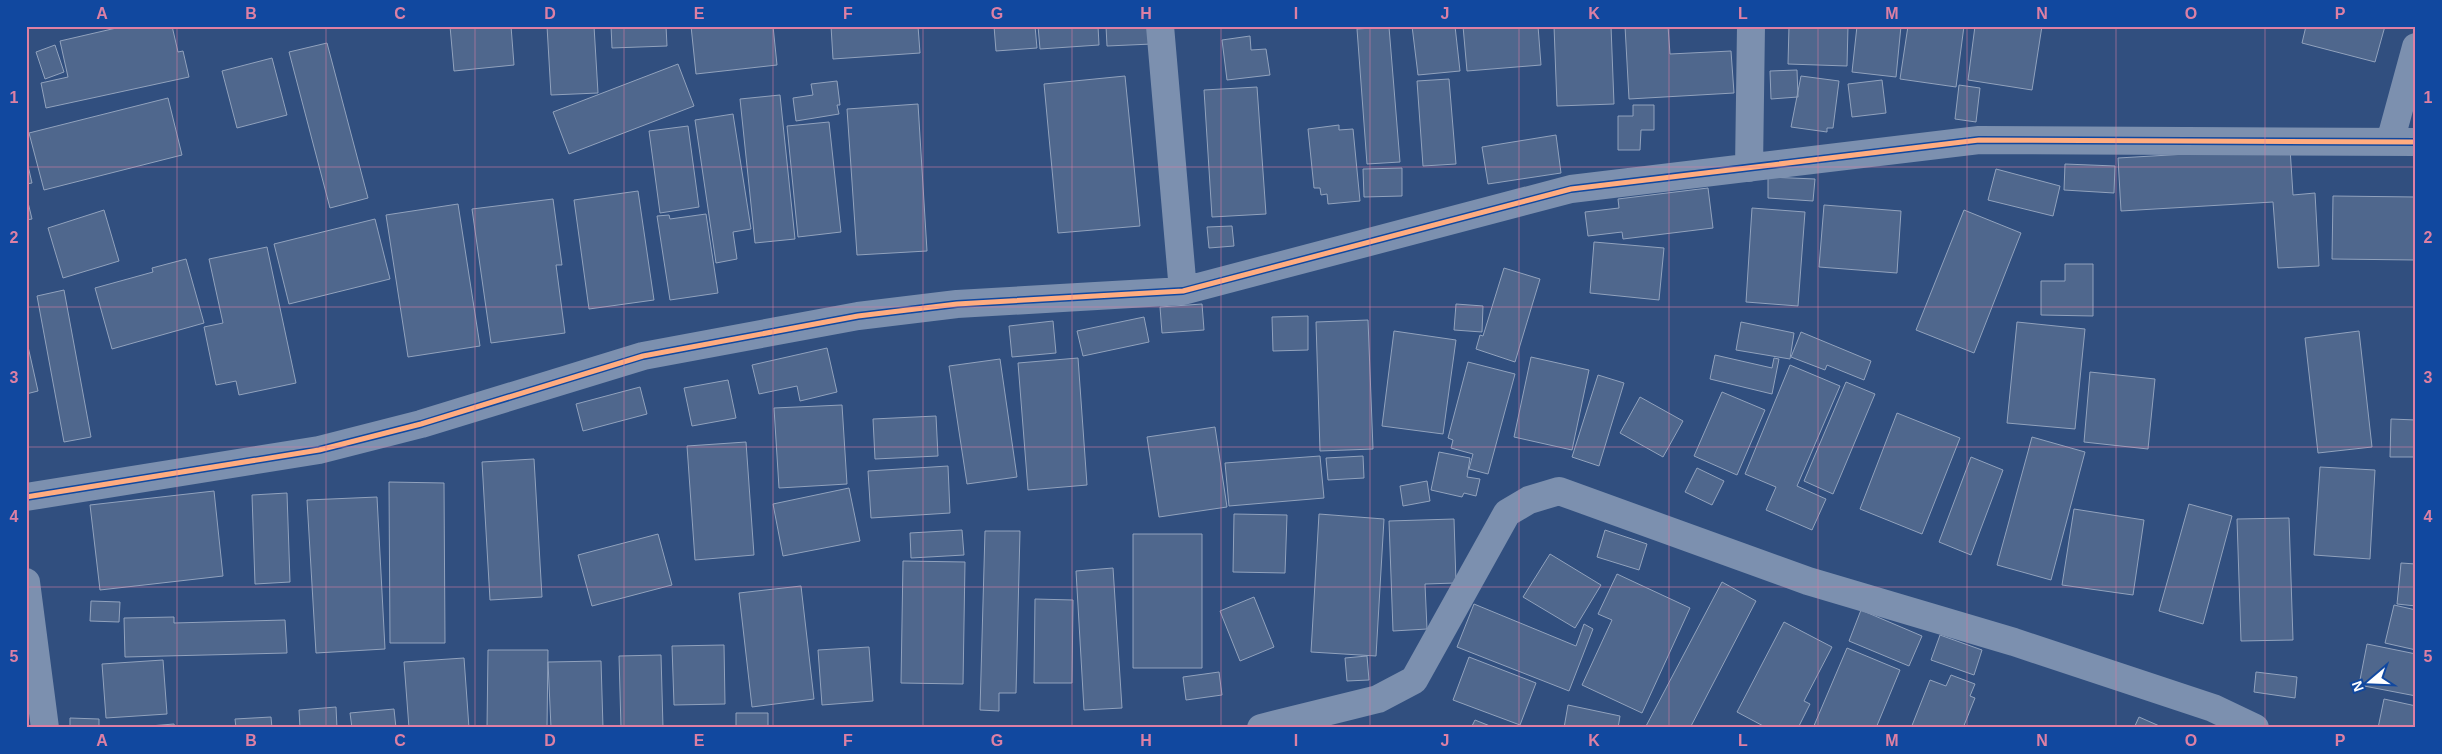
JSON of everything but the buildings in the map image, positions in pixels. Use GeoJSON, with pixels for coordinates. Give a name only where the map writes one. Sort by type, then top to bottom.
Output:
{"type":"FeatureCollection","features":[{"type":"Feature","properties":{"kind":"street"},"geometry":{"type":"LineString","coordinates":[[1160,26],[1183,291]]}},
{"type":"Feature","properties":{"kind":"street"},"geometry":{"type":"LineString","coordinates":[[1749,168],[1752,26]]}},
{"type":"Feature","properties":{"kind":"street"},"geometry":{"type":"LineString","coordinates":[[26,497],[319,450],[422,424],[643,356],[858,316],[957,304],[1183,291],[1572,190],[1979,140],[2403,142],[2416,47]]}},
{"type":"Feature","properties":{"kind":"street"},"geometry":{"type":"LineString","coordinates":[[1261,728],[1378,699],[1414,680],[1433,649],[1507,513],[1529,500],[1559,491],[1808,581],[2014,642],[2213,708],[2254,728]]}},
{"type":"Feature","properties":{"kind":"street"},"geometry":{"type":"LineString","coordinates":[[26,582],[45,728]]}},
{"type":"Feature","properties":{"kind":"cycle path"},"geometry":{"type":"LineString","coordinates":[[26,497],[319,450],[421,424],[643,356],[858,316],[957,304],[1183,291],[1571,189],[1979,140],[2416,142]]}}]}
